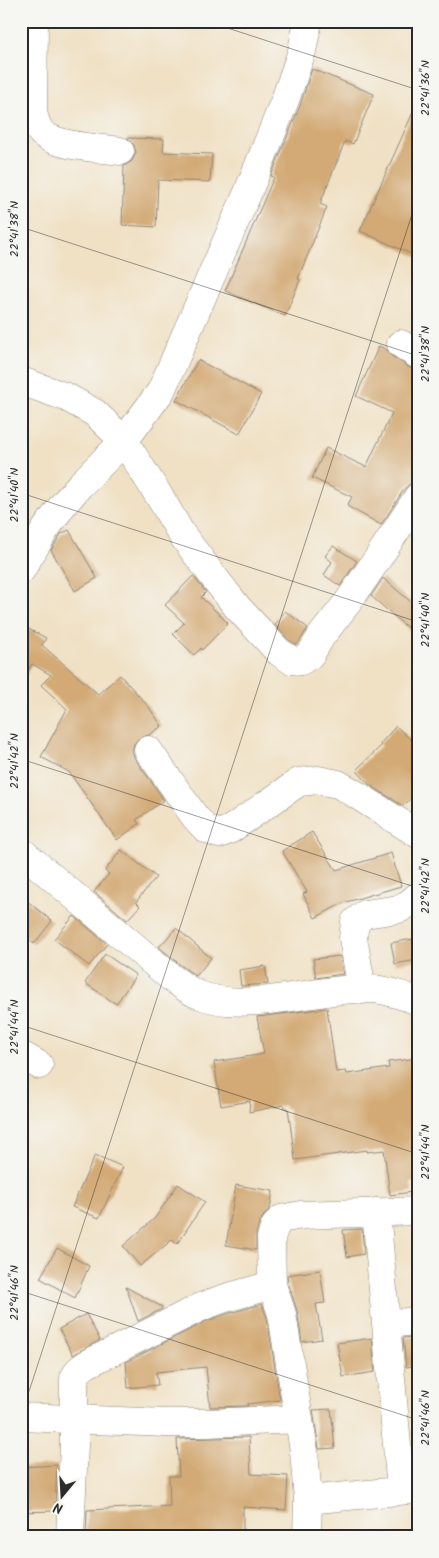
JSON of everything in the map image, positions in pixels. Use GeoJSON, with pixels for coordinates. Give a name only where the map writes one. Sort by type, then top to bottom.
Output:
{"type":"FeatureCollection","features":[{"type":"Feature","properties":{"kind":"street"},"geometry":{"type":"LineString","coordinates":[[34,21],[33,112],[36,126],[44,136],[57,141],[120,151]]}},
{"type":"Feature","properties":{"kind":"street"},"geometry":{"type":"LineString","coordinates":[[21,570],[62,506],[79,486],[124,441],[161,391],[248,192],[285,100],[302,51],[308,21]]}},
{"type":"Feature","properties":{"kind":"street"},"geometry":{"type":"LineString","coordinates":[[21,381],[66,397],[94,413],[124,441],[182,534],[213,576],[244,615],[279,652],[292,660],[302,661],[310,655],[418,497]]}},
{"type":"Feature","properties":{"kind":"street"},"geometry":{"type":"LineString","coordinates":[[148,750],[195,818],[206,829],[220,834],[231,829],[299,782],[318,780],[338,784],[418,834]]}},
{"type":"Feature","properties":{"kind":"street"},"geometry":{"type":"LineString","coordinates":[[21,851],[174,980],[197,994],[220,1000],[244,1002],[374,989],[418,1001]]}},
{"type":"Feature","properties":{"kind":"street"},"geometry":{"type":"LineString","coordinates":[[362,990],[353,938],[355,922],[365,914],[399,909],[418,896]]}},
{"type":"Feature","properties":{"kind":"street"},"geometry":{"type":"LineString","coordinates":[[307,1537],[308,1500],[304,1451],[282,1314],[272,1285],[271,1238],[275,1226],[281,1219],[301,1215],[418,1211]]}},
{"type":"Feature","properties":{"kind":"street"},"geometry":{"type":"LineString","coordinates":[[308,1500],[409,1490],[386,1324],[376,1212]]}},
{"type":"Feature","properties":{"kind":"street"},"geometry":{"type":"LineString","coordinates":[[70,1537],[74,1378],[79,1370],[87,1364],[201,1307],[272,1285]]}},
{"type":"Feature","properties":{"kind":"street"},"geometry":{"type":"LineString","coordinates":[[386,1324],[418,1321]]}},
{"type":"Feature","properties":{"kind":"street"},"geometry":{"type":"LineString","coordinates":[[21,1417],[167,1423],[299,1419]]}},
{"type":"Feature","properties":{"kind":"building"},"geometry":{"type":"Polygon","coordinates":[[[312,69],[374,94],[353,144],[345,141],[320,204],[327,207],[285,316],[225,291],[274,177],[271,176],[300,106],[312,69]]]}},
{"type":"Feature","properties":{"kind":"building"},"geometry":{"type":"Polygon","coordinates":[[[418,101],[418,257],[360,231],[418,101]]]}},
{"type":"Feature","properties":{"kind":"building"},"geometry":{"type":"Polygon","coordinates":[[[127,138],[164,139],[163,152],[212,154],[210,182],[158,180],[156,227],[122,225],[124,166],[132,161],[136,152],[134,145],[127,138]]]}},
{"type":"Feature","properties":{"kind":"building"},"geometry":{"type":"Polygon","coordinates":[[[379,346],[410,368],[418,371],[418,477],[415,482],[405,488],[381,525],[347,506],[352,497],[312,478],[326,448],[366,467],[392,413],[356,396],[379,346]]]}},
{"type":"Feature","properties":{"kind":"building"},"geometry":{"type":"Polygon","coordinates":[[[198,360],[261,394],[239,434],[176,400],[198,360]]]}},
{"type":"Feature","properties":{"kind":"building"},"geometry":{"type":"Polygon","coordinates":[[[69,530],[97,578],[75,591],[51,550],[61,534],[69,530]]]}},
{"type":"Feature","properties":{"kind":"building"},"geometry":{"type":"Polygon","coordinates":[[[333,546],[357,561],[340,586],[324,575],[332,562],[325,556],[333,546]]]}},
{"type":"Feature","properties":{"kind":"building"},"geometry":{"type":"Polygon","coordinates":[[[193,576],[206,592],[201,597],[228,623],[202,650],[201,648],[194,655],[173,634],[184,623],[165,605],[193,576]]]}},
{"type":"Feature","properties":{"kind":"building"},"geometry":{"type":"Polygon","coordinates":[[[383,578],[418,608],[418,637],[371,596],[383,578]]]}},
{"type":"Feature","properties":{"kind":"building"},"geometry":{"type":"Polygon","coordinates":[[[285,611],[308,628],[297,645],[289,640],[275,625],[285,611]]]}},
{"type":"Feature","properties":{"kind":"building"},"geometry":{"type":"Polygon","coordinates":[[[21,625],[46,638],[42,645],[98,694],[120,675],[148,706],[162,726],[149,735],[139,738],[134,744],[132,751],[135,759],[164,800],[136,820],[139,824],[117,840],[69,772],[41,757],[67,709],[41,685],[51,675],[32,664],[21,683],[21,625]]]}},
{"type":"Feature","properties":{"kind":"building"},"geometry":{"type":"Polygon","coordinates":[[[396,726],[418,746],[418,792],[403,806],[370,785],[356,770],[381,746],[380,744],[396,726]]]}},
{"type":"Feature","properties":{"kind":"building"},"geometry":{"type":"Polygon","coordinates":[[[312,832],[336,870],[391,853],[401,886],[343,903],[315,918],[303,894],[307,892],[282,851],[312,832]]]}},
{"type":"Feature","properties":{"kind":"building"},"geometry":{"type":"Polygon","coordinates":[[[121,850],[156,877],[136,902],[140,906],[127,920],[94,892],[109,874],[105,871],[121,850]]]}},
{"type":"Feature","properties":{"kind":"building"},"geometry":{"type":"Polygon","coordinates":[[[21,896],[52,921],[34,944],[21,933],[21,896]]]}},
{"type":"Feature","properties":{"kind":"building"},"geometry":{"type":"Polygon","coordinates":[[[74,916],[107,944],[89,966],[54,939],[74,916]]]}},
{"type":"Feature","properties":{"kind":"building"},"geometry":{"type":"Polygon","coordinates":[[[176,928],[211,958],[196,976],[159,947],[176,928]]]}},
{"type":"Feature","properties":{"kind":"building"},"geometry":{"type":"Polygon","coordinates":[[[412,939],[417,960],[395,964],[391,943],[412,939]]]}},
{"type":"Feature","properties":{"kind":"building"},"geometry":{"type":"Polygon","coordinates":[[[105,954],[136,975],[116,1004],[85,983],[105,954]]]}},
{"type":"Feature","properties":{"kind":"building"},"geometry":{"type":"Polygon","coordinates":[[[340,956],[343,974],[316,978],[313,959],[340,956]]]}},
{"type":"Feature","properties":{"kind":"building"},"geometry":{"type":"Polygon","coordinates":[[[265,966],[268,984],[241,986],[239,970],[265,966]]]}},
{"type":"Feature","properties":{"kind":"building"},"geometry":{"type":"Polygon","coordinates":[[[327,1008],[336,1072],[346,1071],[347,1074],[389,1068],[388,1062],[418,1058],[418,1182],[411,1183],[412,1192],[390,1195],[384,1150],[367,1152],[367,1150],[295,1160],[288,1108],[285,1108],[284,1105],[249,1112],[250,1101],[221,1106],[214,1062],[264,1054],[257,1017],[327,1008]]]}},
{"type":"Feature","properties":{"kind":"building"},"geometry":{"type":"Polygon","coordinates":[[[95,1155],[123,1167],[99,1218],[72,1207],[95,1155]]]}},
{"type":"Feature","properties":{"kind":"building"},"geometry":{"type":"Polygon","coordinates":[[[178,1184],[205,1202],[177,1244],[172,1240],[140,1266],[123,1246],[155,1218],[178,1184]]]}},
{"type":"Feature","properties":{"kind":"building"},"geometry":{"type":"Polygon","coordinates":[[[236,1185],[273,1191],[270,1208],[260,1221],[256,1233],[256,1250],[226,1245],[236,1185]]]}},
{"type":"Feature","properties":{"kind":"building"},"geometry":{"type":"Polygon","coordinates":[[[362,1229],[364,1254],[347,1257],[343,1230],[362,1229]]]}},
{"type":"Feature","properties":{"kind":"building"},"geometry":{"type":"Polygon","coordinates":[[[57,1248],[89,1266],[75,1298],[40,1278],[57,1248]]]}},
{"type":"Feature","properties":{"kind":"building"},"geometry":{"type":"Polygon","coordinates":[[[320,1270],[325,1303],[316,1304],[322,1339],[302,1342],[297,1311],[287,1275],[320,1270]]]}},
{"type":"Feature","properties":{"kind":"building"},"geometry":{"type":"Polygon","coordinates":[[[126,1287],[162,1307],[162,1309],[138,1321],[126,1287]]]}},
{"type":"Feature","properties":{"kind":"building"},"geometry":{"type":"Polygon","coordinates":[[[262,1304],[267,1318],[280,1400],[247,1404],[248,1406],[210,1407],[206,1367],[156,1372],[158,1385],[128,1388],[126,1362],[207,1321],[262,1304]]]}},
{"type":"Feature","properties":{"kind":"building"},"geometry":{"type":"Polygon","coordinates":[[[86,1314],[100,1340],[73,1355],[59,1329],[86,1314]]]}},
{"type":"Feature","properties":{"kind":"building"},"geometry":{"type":"Polygon","coordinates":[[[418,1337],[418,1365],[406,1367],[403,1338],[418,1337]]]}},
{"type":"Feature","properties":{"kind":"building"},"geometry":{"type":"Polygon","coordinates":[[[372,1338],[375,1372],[343,1377],[337,1343],[372,1338]]]}},
{"type":"Feature","properties":{"kind":"building"},"geometry":{"type":"Polygon","coordinates":[[[331,1409],[335,1448],[319,1449],[313,1410],[331,1409]]]}},
{"type":"Feature","properties":{"kind":"building"},"geometry":{"type":"Polygon","coordinates":[[[249,1437],[251,1474],[288,1476],[286,1510],[243,1507],[243,1537],[86,1537],[87,1510],[170,1506],[169,1476],[179,1476],[177,1439],[249,1437]]]}},
{"type":"Feature","properties":{"kind":"building"},"geometry":{"type":"Polygon","coordinates":[[[57,1465],[55,1511],[21,1512],[21,1467],[57,1465]]]}}]}
